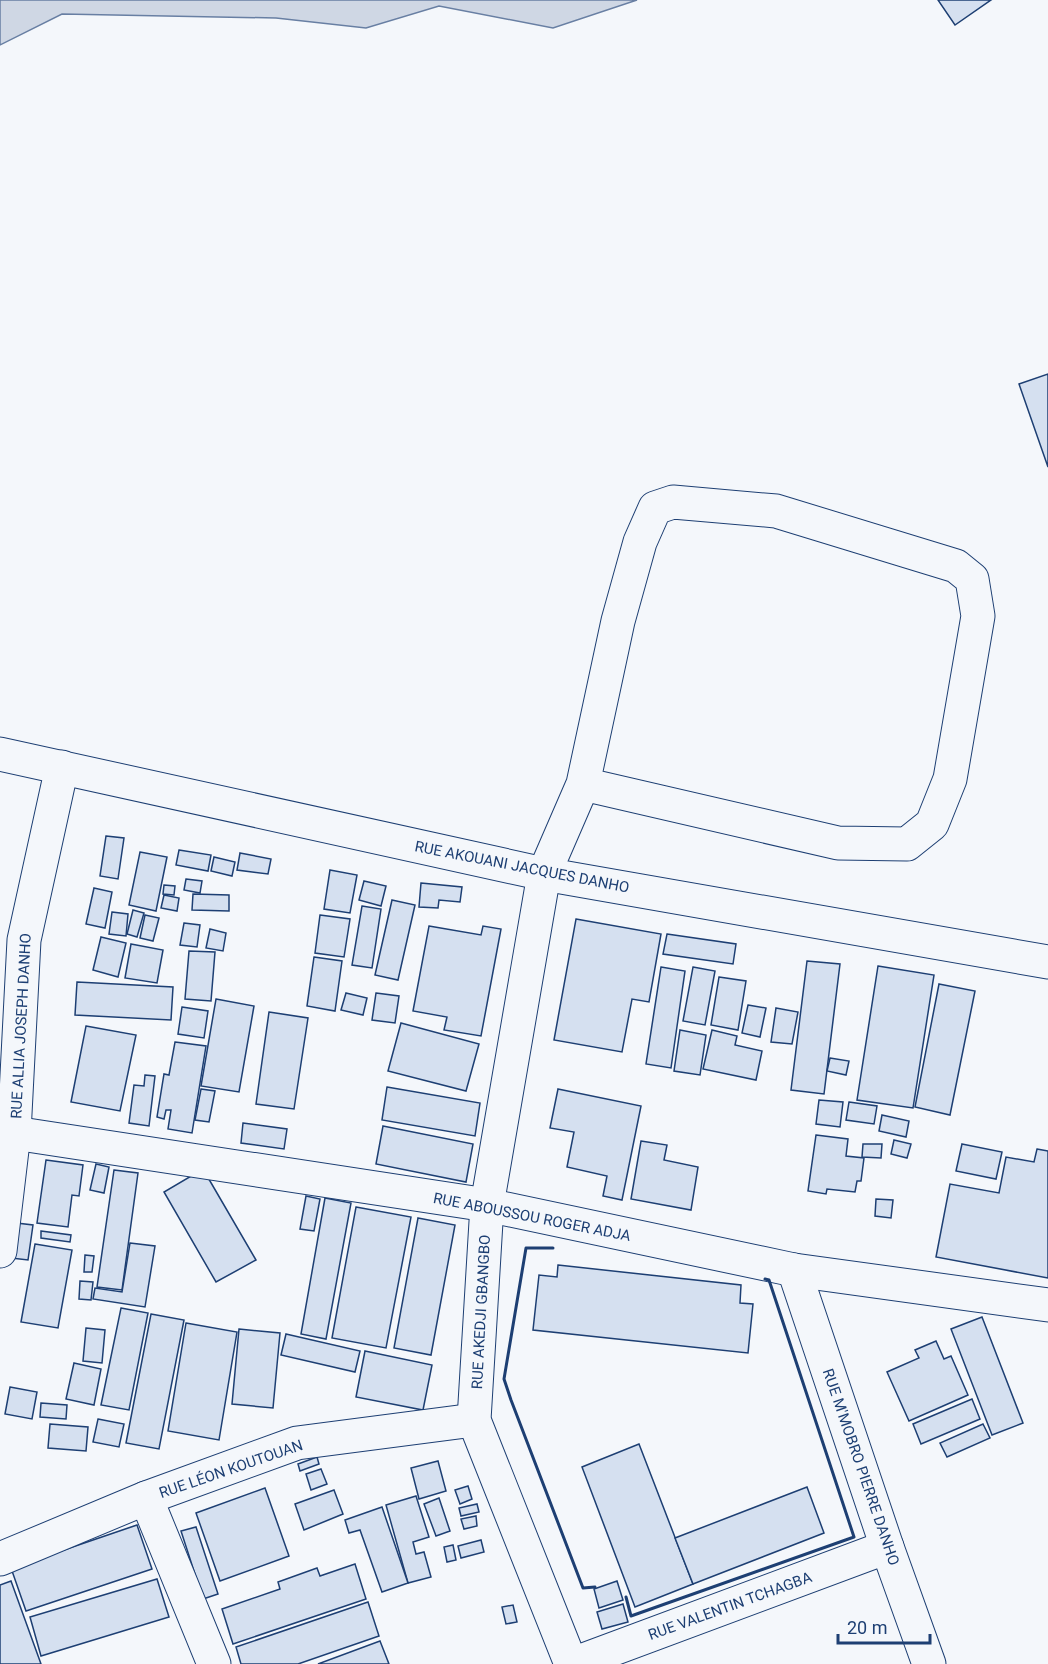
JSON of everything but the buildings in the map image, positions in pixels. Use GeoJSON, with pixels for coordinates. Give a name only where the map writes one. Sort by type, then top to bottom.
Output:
{"type":"FeatureCollection","features":[{"type":"Feature","properties":{"kind":"street","name":"RUE AKEDJI GBANGBO"},"geometry":{"type":"LineString","coordinates":[[572,1664],[474,1420],[487,1205],[544,874],[583,784],[618,621],[640,542],[655,508],[673,502],[776,511],[956,566],[972,579],[978,616],[950,779],[932,824],[907,844],[838,843],[583,784]]}},
{"type":"Feature","properties":{"kind":"street","name":"RUE AKOUANI JACQUES DANHO"},"geometry":{"type":"LineString","coordinates":[[0,754],[544,874],[1048,962]]}},
{"type":"Feature","properties":{"kind":"street","name":"RUE ALLIA JOSEPH DANHO"},"geometry":{"type":"LineString","coordinates":[[0,1251],[4,1191],[14,1133],[12,938],[62,767]]}},
{"type":"Feature","properties":{"kind":"street","name":"RUE ABOUSSOU ROGER ADJA"},"geometry":{"type":"LineString","coordinates":[[14,1133],[487,1205],[794,1270],[1048,1305]]}},
{"type":"Feature","properties":{"kind":"street","name":"RUE M'MOBRO PIERRE DANHO"},"geometry":{"type":"LineString","coordinates":[[794,1270],[887,1547],[929,1664]]}},
{"type":"Feature","properties":{"kind":"street","name":"RUE LÉON KOUTOUAN"},"geometry":{"type":"LineString","coordinates":[[0,1559],[146,1498],[297,1443],[474,1420]]}},
{"type":"Feature","properties":{"kind":"street"},"geometry":{"type":"LineString","coordinates":[[146,1498],[214,1664]]}},
{"type":"Feature","properties":{"kind":"street","name":"RUE VALENTIN TCHAGBA"},"geometry":{"type":"LineString","coordinates":[[572,1664],[887,1547]]}},
{"type":"Feature","properties":{"kind":"shaded area"},"geometry":{"type":"Polygon","coordinates":[[[0,0],[637,0],[553,28],[439,6],[366,28],[276,18],[62,14],[0,45],[0,0]]]}},
{"type":"Feature","properties":{"kind":"wall"},"geometry":{"type":"LineString","coordinates":[[553,1248],[526,1248],[504,1379],[583,1588],[595,1587]]}},
{"type":"Feature","properties":{"kind":"wall"},"geometry":{"type":"LineString","coordinates":[[626,1597],[631,1616],[854,1537],[769,1280],[765,1279]]}}]}
